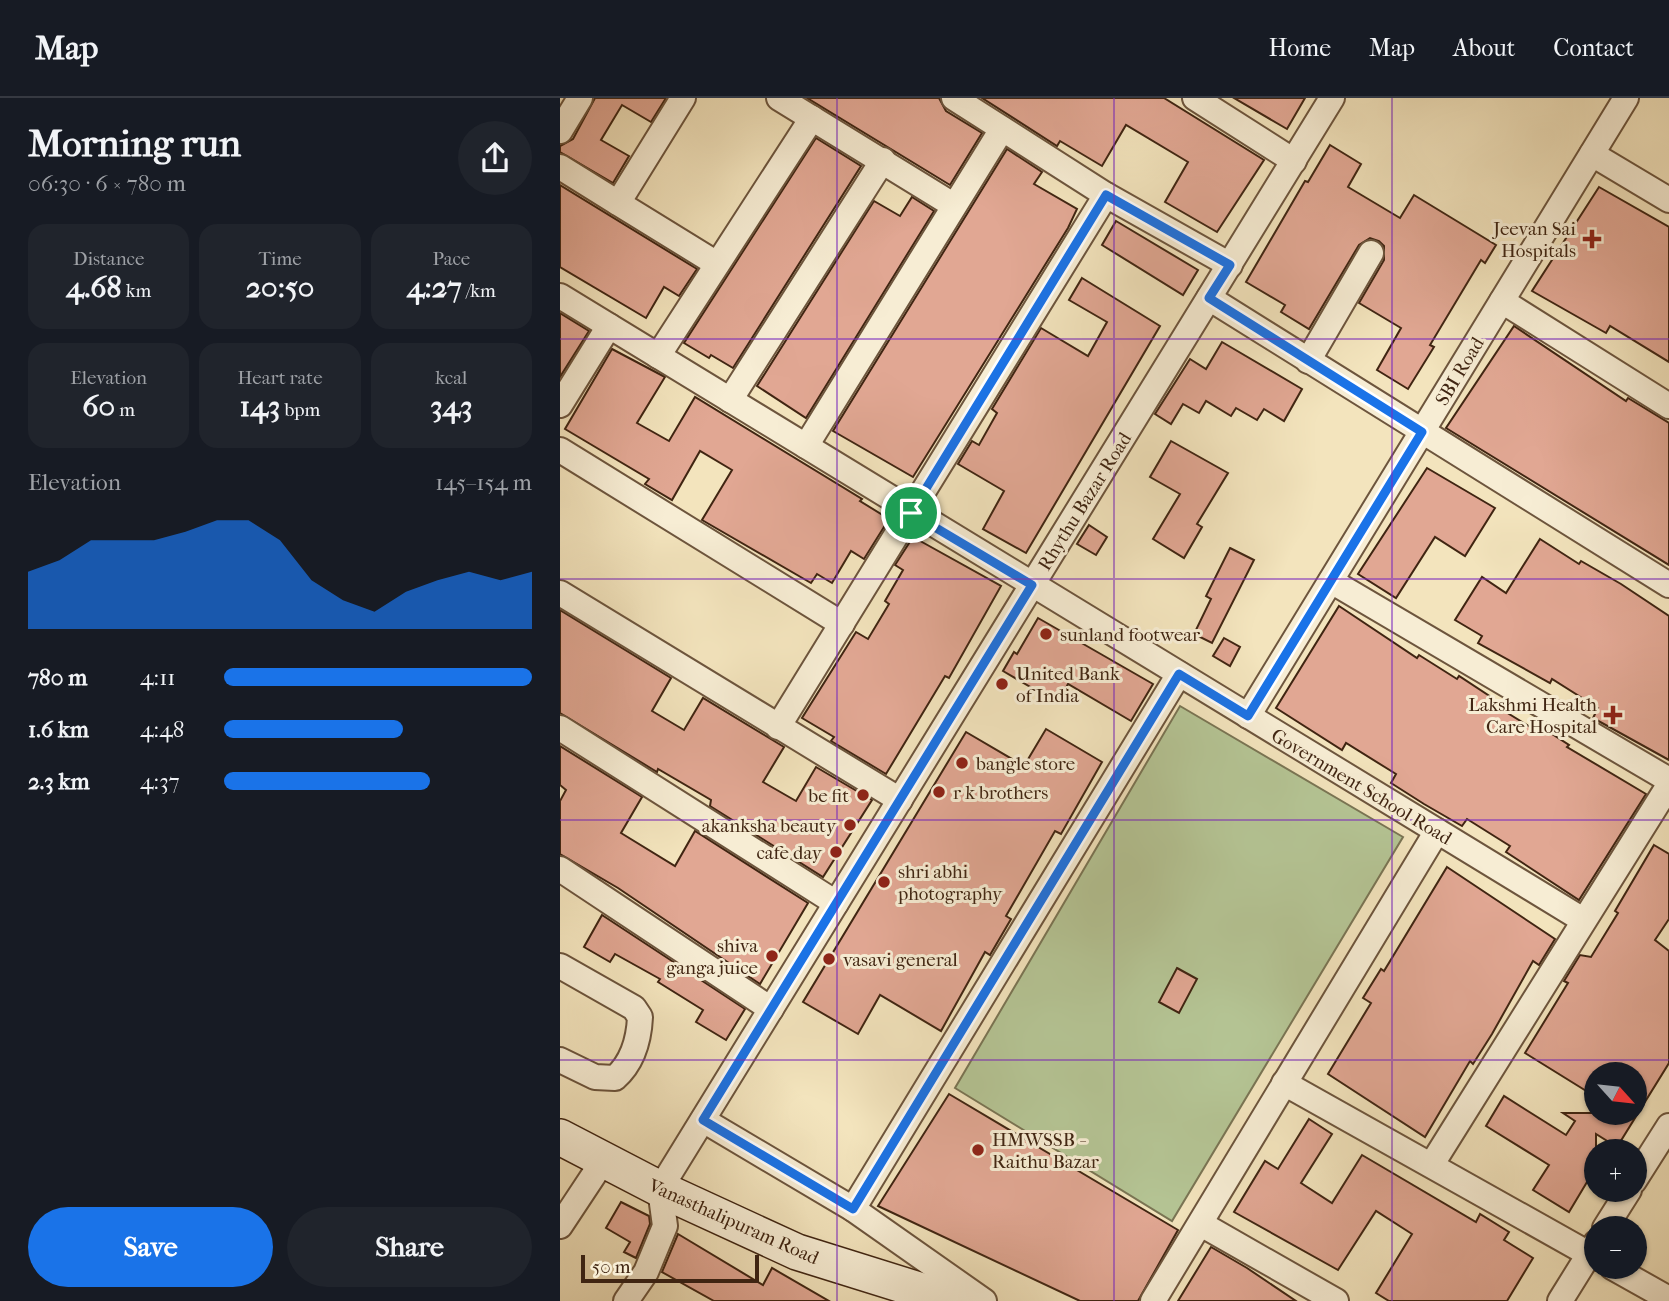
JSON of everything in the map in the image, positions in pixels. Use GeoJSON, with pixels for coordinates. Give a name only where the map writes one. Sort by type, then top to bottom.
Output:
{"type":"FeatureCollection","features":[{"type":"Feature","properties":{"kind":"street"},"geometry":{"type":"LineString","coordinates":[[560,131],[580,98]]}},
{"type":"Feature","properties":{"kind":"street"},"geometry":{"type":"LineString","coordinates":[[618,202],[683,98]]}},
{"type":"Feature","properties":{"kind":"street"},"geometry":{"type":"LineString","coordinates":[[779,98],[953,205]]}},
{"type":"Feature","properties":{"kind":"street"},"geometry":{"type":"LineString","coordinates":[[954,98],[1106,195],[1230,265]]}},
{"type":"Feature","properties":{"kind":"street"},"geometry":{"type":"LineString","coordinates":[[1195,98],[1294,161]]}},
{"type":"Feature","properties":{"kind":"street","name":"Rhythu Bazar Road"},"geometry":{"type":"LineString","coordinates":[[660,1189],[1332,98]]}},
{"type":"Feature","properties":{"kind":"street","name":"SBI Road"},"geometry":{"type":"LineString","coordinates":[[1248,716],[1626,98]]}},
{"type":"Feature","properties":{"kind":"street"},"geometry":{"type":"LineString","coordinates":[[658,356],[812,118]]}},
{"type":"Feature","properties":{"kind":"street"},"geometry":{"type":"LineString","coordinates":[[806,446],[1002,129]]}},
{"type":"Feature","properties":{"kind":"street"},"geometry":{"type":"LineString","coordinates":[[1592,154],[1669,200]]}},
{"type":"Feature","properties":{"kind":"street"},"geometry":{"type":"LineString","coordinates":[[730,400],[883,160]]}},
{"type":"Feature","properties":{"kind":"street"},"geometry":{"type":"LineString","coordinates":[[560,167],[717,264]]}},
{"type":"Feature","properties":{"kind":"street"},"geometry":{"type":"LineString","coordinates":[[778,727],[1106,195]]}},
{"type":"Feature","properties":{"kind":"street"},"geometry":{"type":"LineString","coordinates":[[1308,360],[1371,253]]}},
{"type":"Feature","properties":{"kind":"street","name":"Government School Road"},"geometry":{"type":"LineString","coordinates":[[560,296],[911,513],[1583,920]]}},
{"type":"Feature","properties":{"kind":"street"},"geometry":{"type":"LineString","coordinates":[[1209,298],[1669,585]]}},
{"type":"Feature","properties":{"kind":"street"},"geometry":{"type":"LineString","coordinates":[[1502,301],[1669,406]]}},
{"type":"Feature","properties":{"kind":"street"},"geometry":{"type":"LineString","coordinates":[[560,405],[609,326]]}},
{"type":"Feature","properties":{"kind":"street"},"geometry":{"type":"LineString","coordinates":[[560,450],[842,624]]}},
{"type":"Feature","properties":{"kind":"street"},"geometry":{"type":"LineString","coordinates":[[1331,581],[1669,783],[1432,1164]]}},
{"type":"Feature","properties":{"kind":"street"},"geometry":{"type":"LineString","coordinates":[[560,593],[900,800]]}},
{"type":"Feature","properties":{"kind":"street"},"geometry":{"type":"LineString","coordinates":[[853,1209],[1179,674]]}},
{"type":"Feature","properties":{"kind":"street"},"geometry":{"type":"LineString","coordinates":[[560,728],[836,903]]}},
{"type":"Feature","properties":{"kind":"street"},"geometry":{"type":"LineString","coordinates":[[1153,1301],[1437,831]]}},
{"type":"Feature","properties":{"kind":"street"},"geometry":{"type":"LineString","coordinates":[[560,869],[771,1009]]}},
{"type":"Feature","properties":{"kind":"street"},"geometry":{"type":"LineString","coordinates":[[560,966],[634,1008],[640,1017],[638,1040],[632,1055],[615,1078],[596,1077],[560,1060]]}},
{"type":"Feature","properties":{"kind":"street"},"geometry":{"type":"LineString","coordinates":[[1284,1083],[1584,1247]]}},
{"type":"Feature","properties":{"kind":"street"},"geometry":{"type":"LineString","coordinates":[[703,1120],[853,1209],[984,1301]]}},
{"type":"Feature","properties":{"kind":"street"},"geometry":{"type":"LineString","coordinates":[[1647,1161],[1669,1126]]}},
{"type":"Feature","properties":{"kind":"street","name":"Vanasthalipuram Road"},"geometry":{"type":"LineString","coordinates":[[560,1138],[660,1189],[797,1252],[954,1301]]}},
{"type":"Feature","properties":{"kind":"street"},"geometry":{"type":"LineString","coordinates":[[560,1226],[603,1161]]}},
{"type":"Feature","properties":{"kind":"street"},"geometry":{"type":"LineString","coordinates":[[626,1301],[646,1272],[665,1226],[660,1189]]}},
{"type":"Feature","properties":{"kind":"street"},"geometry":{"type":"LineString","coordinates":[[1201,1224],[1336,1301]]}},
{"type":"Feature","properties":{"kind":"street"},"geometry":{"type":"LineString","coordinates":[[1560,1301],[1584,1266]]}},
{"type":"Feature","properties":{"kind":"street"},"geometry":{"type":"LineString","coordinates":[[1633,1279],[1669,1299]]}},
{"type":"Feature","properties":{"kind":"green space"},"geometry":{"type":"Polygon","coordinates":[[[1180,706],[1403,837],[1172,1221],[955,1088],[1180,706]]]}},
{"type":"Feature","properties":{"kind":"building"},"geometry":{"type":"Polygon","coordinates":[[[595,98],[666,98],[651,122],[622,105],[601,140],[629,156],[613,183],[560,152],[560,146],[573,139],[595,98]]]}},
{"type":"Feature","properties":{"kind":"building"},"geometry":{"type":"Polygon","coordinates":[[[807,98],[939,98],[946,111],[982,133],[950,185],[807,98]]]}},
{"type":"Feature","properties":{"kind":"building"},"geometry":{"type":"Polygon","coordinates":[[[982,98],[1164,98],[1264,160],[1217,232],[1165,202],[1188,162],[1126,125],[1102,166],[1060,141],[1057,146],[982,98]]]}},
{"type":"Feature","properties":{"kind":"building"},"geometry":{"type":"Polygon","coordinates":[[[1234,98],[1305,98],[1287,129],[1234,98]]]}},
{"type":"Feature","properties":{"kind":"building"},"geometry":{"type":"Polygon","coordinates":[[[816,138],[861,166],[733,368],[711,355],[709,358],[684,343],[816,138]]]}},
{"type":"Feature","properties":{"kind":"building"},"geometry":{"type":"Polygon","coordinates":[[[1330,145],[1361,164],[1348,187],[1400,218],[1414,195],[1496,245],[1485,263],[1481,260],[1430,345],[1434,347],[1408,389],[1377,370],[1401,328],[1359,303],[1384,260],[1384,246],[1379,241],[1370,238],[1359,245],[1309,329],[1281,312],[1285,305],[1246,282],[1305,181],[1308,182],[1330,145]]]}},
{"type":"Feature","properties":{"kind":"building"},"geometry":{"type":"Polygon","coordinates":[[[1007,149],[1042,172],[1034,184],[1077,209],[1068,228],[913,477],[833,431],[1007,149]]]}},
{"type":"Feature","properties":{"kind":"building"},"geometry":{"type":"Polygon","coordinates":[[[560,185],[697,269],[679,296],[664,287],[646,318],[560,267],[560,185]]]}},
{"type":"Feature","properties":{"kind":"building"},"geometry":{"type":"Polygon","coordinates":[[[1599,187],[1669,227],[1669,362],[1610,326],[1606,333],[1532,291],[1599,187]]]}},
{"type":"Feature","properties":{"kind":"building"},"geometry":{"type":"Polygon","coordinates":[[[912,197],[934,211],[806,418],[757,386],[874,201],[900,216],[912,197]]]}},
{"type":"Feature","properties":{"kind":"building"},"geometry":{"type":"Polygon","coordinates":[[[1116,221],[1198,270],[1183,295],[1102,245],[1116,221]]]}},
{"type":"Feature","properties":{"kind":"building"},"geometry":{"type":"Polygon","coordinates":[[[1082,278],[1160,326],[1026,553],[983,529],[1004,491],[958,464],[972,441],[979,445],[997,413],[992,409],[1041,328],[1088,356],[1107,322],[1069,300],[1082,278]]]}},
{"type":"Feature","properties":{"kind":"building"},"geometry":{"type":"Polygon","coordinates":[[[560,313],[589,331],[560,377],[560,313]]]}},
{"type":"Feature","properties":{"kind":"building"},"geometry":{"type":"Polygon","coordinates":[[[1514,326],[1626,401],[1628,398],[1669,423],[1669,565],[1446,428],[1514,326]]]}},
{"type":"Feature","properties":{"kind":"building"},"geometry":{"type":"Polygon","coordinates":[[[1222,342],[1302,389],[1284,421],[1264,409],[1257,420],[1236,408],[1231,416],[1206,401],[1199,413],[1183,404],[1171,424],[1155,414],[1190,359],[1206,369],[1222,342]]]}},
{"type":"Feature","properties":{"kind":"building"},"geometry":{"type":"Polygon","coordinates":[[[612,349],[665,377],[637,423],[669,441],[695,397],[862,499],[860,501],[889,519],[864,559],[851,551],[832,583],[817,574],[811,583],[702,520],[732,470],[700,451],[672,500],[645,484],[649,479],[565,429],[612,349]]]}},
{"type":"Feature","properties":{"kind":"building"},"geometry":{"type":"Polygon","coordinates":[[[1171,441],[1228,473],[1197,524],[1202,527],[1184,558],[1153,539],[1180,494],[1150,477],[1171,441]]]}},
{"type":"Feature","properties":{"kind":"building"},"geometry":{"type":"Polygon","coordinates":[[[1427,468],[1495,508],[1465,556],[1435,537],[1396,598],[1358,574],[1427,468]]]}},
{"type":"Feature","properties":{"kind":"building"},"geometry":{"type":"Polygon","coordinates":[[[1089,525],[1107,537],[1096,555],[1077,544],[1089,525]]]}},
{"type":"Feature","properties":{"kind":"building"},"geometry":{"type":"Polygon","coordinates":[[[913,537],[1001,586],[949,678],[945,676],[886,774],[831,741],[834,737],[802,718],[856,632],[868,639],[889,604],[885,601],[903,570],[895,565],[913,537]]]}},
{"type":"Feature","properties":{"kind":"building"},"geometry":{"type":"Polygon","coordinates":[[[1540,539],[1579,564],[1581,561],[1621,584],[1669,616],[1669,760],[1593,718],[1598,708],[1552,679],[1550,683],[1478,643],[1482,636],[1455,620],[1482,577],[1506,593],[1540,539]]]}},
{"type":"Feature","properties":{"kind":"building"},"geometry":{"type":"Polygon","coordinates":[[[1230,548],[1254,560],[1212,643],[1194,634],[1211,599],[1206,596],[1230,548]]]}},
{"type":"Feature","properties":{"kind":"building"},"geometry":{"type":"Polygon","coordinates":[[[1339,606],[1417,658],[1419,655],[1457,679],[1459,676],[1491,697],[1488,701],[1532,728],[1535,723],[1569,745],[1567,747],[1646,794],[1579,900],[1506,852],[1510,846],[1467,819],[1462,826],[1424,804],[1391,783],[1396,774],[1346,743],[1342,750],[1276,708],[1339,606]]]}},
{"type":"Feature","properties":{"kind":"building"},"geometry":{"type":"Polygon","coordinates":[[[560,610],[671,678],[652,711],[684,730],[703,698],[784,747],[763,782],[796,801],[816,767],[872,800],[823,877],[710,806],[711,800],[658,769],[657,772],[560,713],[560,610]]]}},
{"type":"Feature","properties":{"kind":"building"},"geometry":{"type":"Polygon","coordinates":[[[1038,618],[1153,684],[1131,721],[1068,684],[1058,703],[1003,671],[1014,652],[1017,654],[1038,618]]]}},
{"type":"Feature","properties":{"kind":"building"},"geometry":{"type":"Polygon","coordinates":[[[1224,638],[1240,647],[1230,666],[1213,656],[1224,638]]]}},
{"type":"Feature","properties":{"kind":"building"},"geometry":{"type":"Polygon","coordinates":[[[1046,729],[1102,762],[1061,834],[1055,831],[1006,916],[1011,919],[990,955],[985,952],[941,1031],[880,995],[858,1034],[803,1002],[966,732],[1024,766],[1046,729]]]}},
{"type":"Feature","properties":{"kind":"building"},"geometry":{"type":"Polygon","coordinates":[[[560,746],[642,797],[621,833],[675,866],[695,831],[808,903],[760,984],[618,888],[560,854],[560,801],[566,790],[560,785],[560,746]]]}},
{"type":"Feature","properties":{"kind":"building"},"geometry":{"type":"Polygon","coordinates":[[[1654,845],[1669,854],[1669,919],[1655,940],[1669,951],[1669,1063],[1647,1099],[1647,1062],[1584,1062],[1584,1090],[1525,1053],[1568,983],[1564,981],[1580,955],[1591,957],[1618,913],[1615,911],[1654,845]]]}},
{"type":"Feature","properties":{"kind":"building"},"geometry":{"type":"Polygon","coordinates":[[[1447,867],[1555,939],[1539,965],[1533,961],[1492,1034],[1473,1064],[1470,1061],[1425,1137],[1328,1074],[1371,1003],[1363,998],[1381,969],[1384,971],[1447,867]]]}},
{"type":"Feature","properties":{"kind":"building"},"geometry":{"type":"Polygon","coordinates":[[[602,915],[745,1009],[726,1040],[696,1022],[703,1010],[658,982],[660,979],[615,954],[610,962],[584,947],[602,915]]]}},
{"type":"Feature","properties":{"kind":"building"},"geometry":{"type":"Polygon","coordinates":[[[1177,968],[1197,979],[1179,1013],[1159,1002],[1177,968]]]}},
{"type":"Feature","properties":{"kind":"building","name":"HMWSSB - Raithu Bazar"},"geometry":{"type":"Polygon","coordinates":[[[949,1094],[1178,1230],[1138,1301],[1080,1301],[878,1206],[949,1094]]]}},
{"type":"Feature","properties":{"kind":"building"},"geometry":{"type":"Polygon","coordinates":[[[1504,1096],[1566,1135],[1575,1121],[1563,1113],[1584,1113],[1584,1125],[1631,1125],[1622,1139],[1604,1139],[1596,1134],[1596,1139],[1584,1139],[1584,1187],[1569,1212],[1533,1190],[1549,1165],[1486,1126],[1504,1096]]]}},
{"type":"Feature","properties":{"kind":"building"},"geometry":{"type":"Polygon","coordinates":[[[1309,1119],[1332,1134],[1301,1183],[1332,1203],[1362,1155],[1476,1222],[1480,1214],[1509,1232],[1504,1240],[1533,1258],[1507,1301],[1389,1301],[1376,1293],[1412,1234],[1376,1211],[1338,1270],[1234,1212],[1265,1161],[1278,1169],[1309,1119]]]}},
{"type":"Feature","properties":{"kind":"building"},"geometry":{"type":"Polygon","coordinates":[[[621,1202],[649,1216],[650,1224],[636,1258],[624,1252],[630,1242],[606,1228],[621,1202]]]}},
{"type":"Feature","properties":{"kind":"building"},"geometry":{"type":"Polygon","coordinates":[[[678,1234],[763,1285],[772,1268],[829,1301],[714,1301],[662,1272],[678,1234]]]}},
{"type":"Feature","properties":{"kind":"building"},"geometry":{"type":"Polygon","coordinates":[[[1211,1247],[1247,1268],[1296,1301],[1178,1301],[1211,1247]]]}},
{"type":"Feature","properties":{"kind":"place","name":"Jeevan Sai Hospitals"},"geometry":{"type":"Point","coordinates":[1592,239]}},
{"type":"Feature","properties":{"kind":"place","name":"sunland footwear"},"geometry":{"type":"Point","coordinates":[1046,634]}},
{"type":"Feature","properties":{"kind":"place","name":"United Bank of India"},"geometry":{"type":"Point","coordinates":[1002,684]}},
{"type":"Feature","properties":{"kind":"place","name":"Lakshmi Health Care Hospital"},"geometry":{"type":"Point","coordinates":[1613,715]}},
{"type":"Feature","properties":{"kind":"place","name":"bangle store"},"geometry":{"type":"Point","coordinates":[962,763]}},
{"type":"Feature","properties":{"kind":"place","name":"r k brothers"},"geometry":{"type":"Point","coordinates":[939,792]}},
{"type":"Feature","properties":{"kind":"place","name":"be fit"},"geometry":{"type":"Point","coordinates":[863,795]}},
{"type":"Feature","properties":{"kind":"place","name":"akanksha beauty"},"geometry":{"type":"Point","coordinates":[850,825]}},
{"type":"Feature","properties":{"kind":"place","name":"cafe day"},"geometry":{"type":"Point","coordinates":[836,852]}},
{"type":"Feature","properties":{"kind":"place","name":"shri abhi photography"},"geometry":{"type":"Point","coordinates":[884,882]}},
{"type":"Feature","properties":{"kind":"place","name":"shiva ganga juice"},"geometry":{"type":"Point","coordinates":[772,956]}},
{"type":"Feature","properties":{"kind":"place","name":"vasavi general"},"geometry":{"type":"Point","coordinates":[829,959]}},
{"type":"Feature","properties":{"kind":"place","name":"HMWSSB - Raithu Bazar"},"geometry":{"type":"Point","coordinates":[978,1150]}},
{"type":"Feature","properties":{"kind":"route"},"geometry":{"type":"LineString","coordinates":[[1106,195],[1230,265],[1209,298],[1422,432],[1248,716],[1179,674],[853,1209],[703,1120],[1032,585],[911,513],[1106,195]]}}]}
